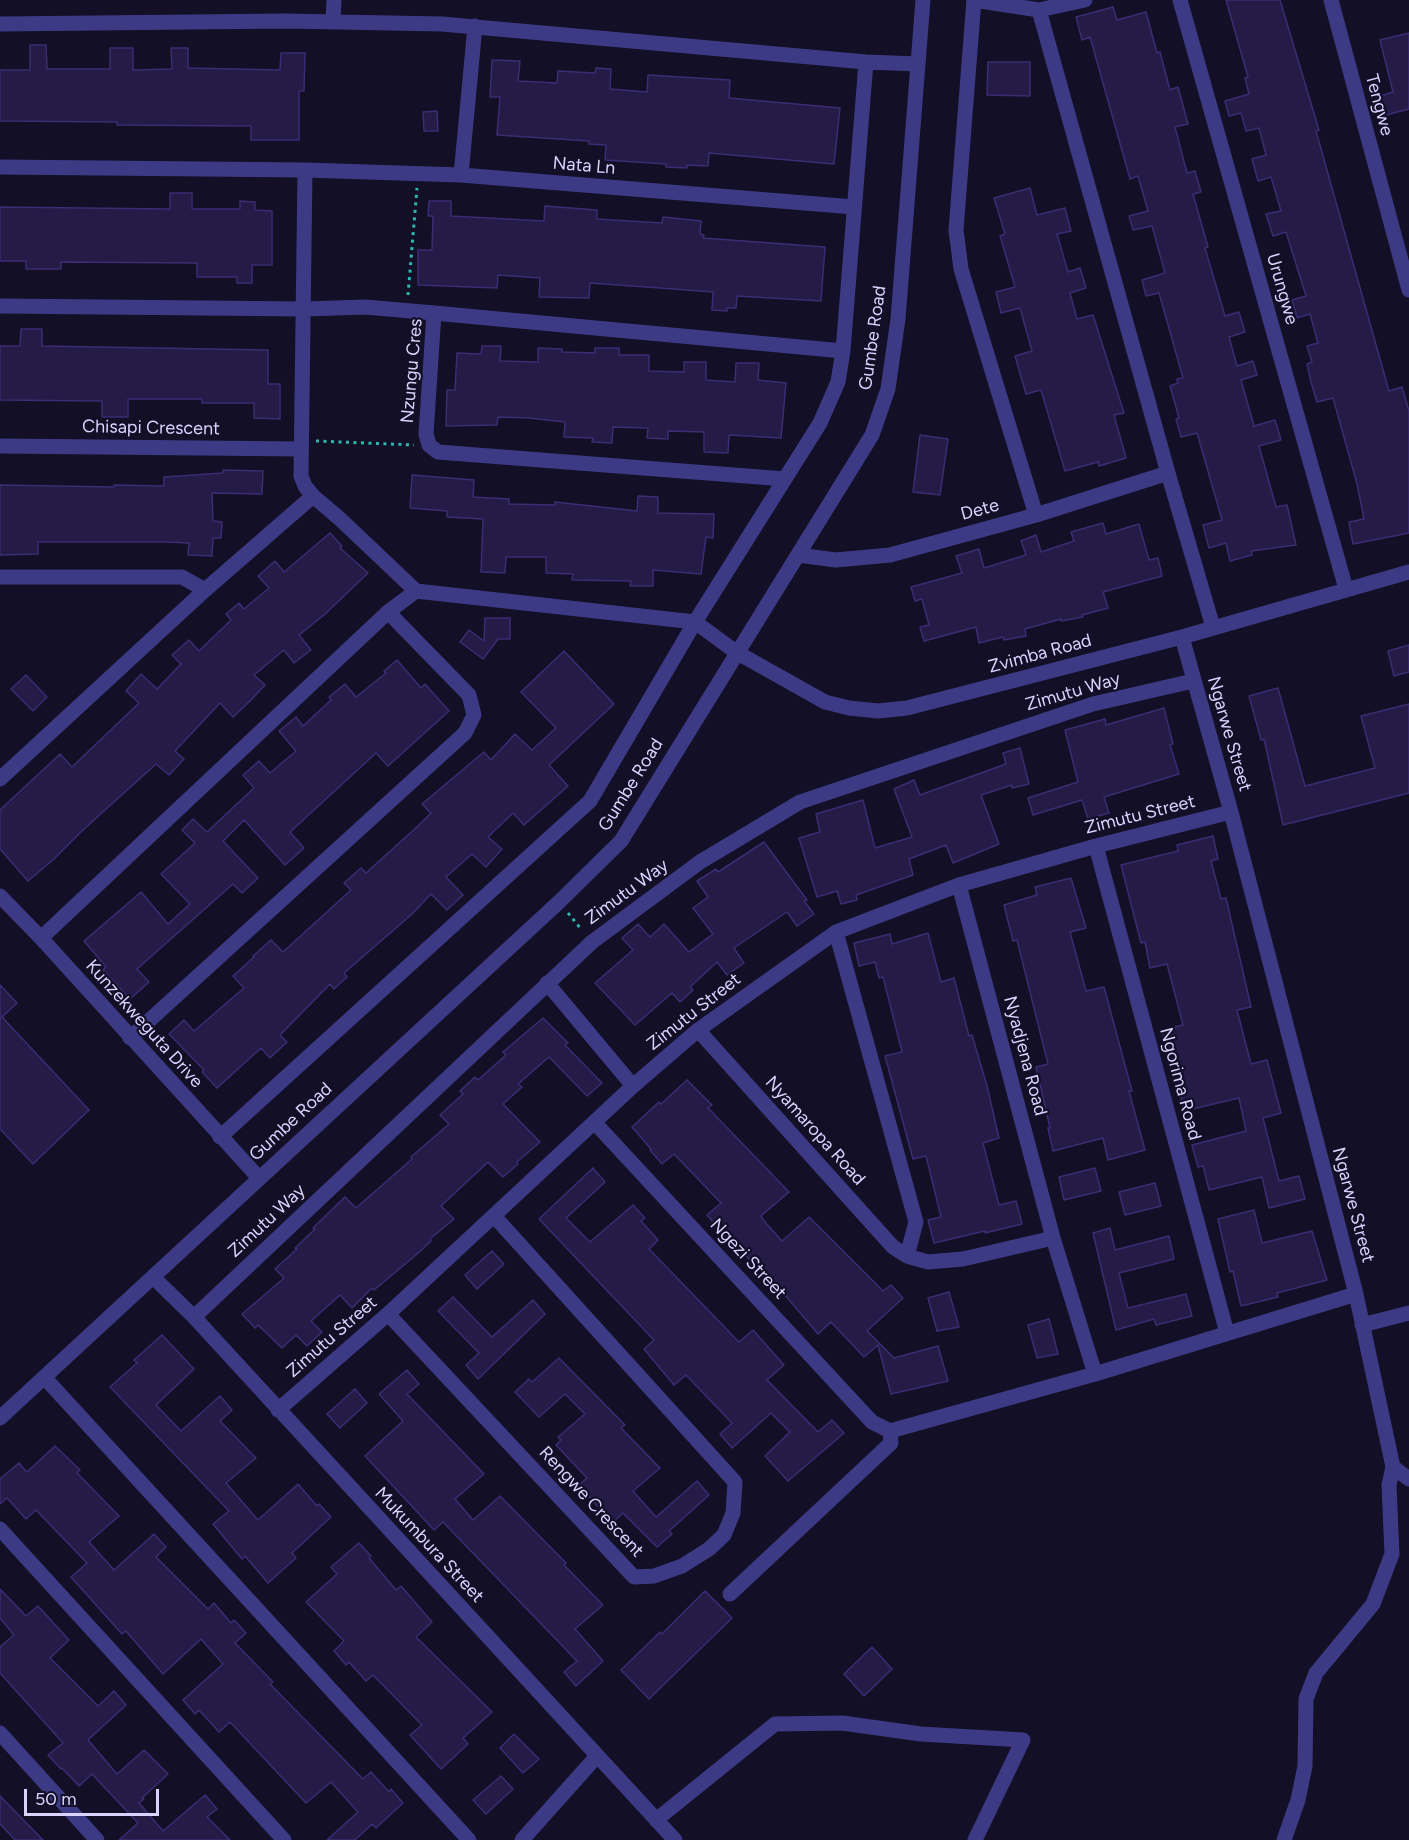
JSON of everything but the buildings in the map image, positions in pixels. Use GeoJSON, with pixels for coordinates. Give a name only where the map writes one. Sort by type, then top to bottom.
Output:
{"type":"FeatureCollection","features":[{"type":"Feature","properties":{"kind":"street"},"geometry":{"type":"LineString","coordinates":[[333,22],[334,0]]}},
{"type":"Feature","properties":{"kind":"street","name":"Gumbe Road"},"geometry":{"type":"LineString","coordinates":[[0,1418],[559,902],[621,841],[872,435],[888,389],[898,319],[923,0]]}},
{"type":"Feature","properties":{"kind":"street"},"geometry":{"type":"LineString","coordinates":[[1036,515],[961,269],[956,230],[974,0],[1039,10],[1085,0]]}},
{"type":"Feature","properties":{"kind":"street","name":"Urungwe"},"geometry":{"type":"LineString","coordinates":[[1180,0],[1346,589]]}},
{"type":"Feature","properties":{"kind":"street","name":"Tengwe"},"geometry":{"type":"LineString","coordinates":[[1330,0],[1409,290]]}},
{"type":"Feature","properties":{"kind":"street"},"geometry":{"type":"LineString","coordinates":[[1039,10],[1213,627]]}},
{"type":"Feature","properties":{"kind":"street"},"geometry":{"type":"LineString","coordinates":[[0,24],[333,22],[442,24],[866,63],[918,64]]}},
{"type":"Feature","properties":{"kind":"street"},"geometry":{"type":"LineString","coordinates":[[461,176],[475,26]]}},
{"type":"Feature","properties":{"kind":"street"},"geometry":{"type":"LineString","coordinates":[[220,1137],[590,801],[695,622],[820,423],[838,382],[843,351],[866,63]]}},
{"type":"Feature","properties":{"kind":"street","name":"Nata Ln"},"geometry":{"type":"LineString","coordinates":[[0,167],[305,170],[461,176],[854,207]]}},
{"type":"Feature","properties":{"kind":"street"},"geometry":{"type":"LineString","coordinates":[[305,170],[305,309],[301,476],[313,496],[416,591],[695,622]]}},
{"type":"Feature","properties":{"kind":"street"},"geometry":{"type":"LineString","coordinates":[[0,306],[305,309],[365,307],[434,313]]}},
{"type":"Feature","properties":{"kind":"street","name":"Nzungu Cres"},"geometry":{"type":"LineString","coordinates":[[785,479],[438,452],[429,445],[426,434],[434,313],[843,351]]}},
{"type":"Feature","properties":{"kind":"street","name":"Chisapi Crescent"},"geometry":{"type":"LineString","coordinates":[[0,446],[302,445]]}},
{"type":"Feature","properties":{"kind":"street","name":"Dete"},"geometry":{"type":"LineString","coordinates":[[798,555],[836,560],[890,555],[1036,515],[1168,473]]}},
{"type":"Feature","properties":{"kind":"street"},"geometry":{"type":"LineString","coordinates":[[0,779],[205,590],[313,496]]}},
{"type":"Feature","properties":{"kind":"street","name":"Zvimba Road"},"geometry":{"type":"LineString","coordinates":[[695,622],[736,652],[825,702],[849,708],[878,711],[908,708],[1182,637],[1409,572]]}},
{"type":"Feature","properties":{"kind":"street"},"geometry":{"type":"LineString","coordinates":[[0,577],[182,577],[205,590]]}},
{"type":"Feature","properties":{"kind":"street"},"geometry":{"type":"LineString","coordinates":[[41,938],[388,612],[416,591]]}},
{"type":"Feature","properties":{"kind":"street"},"geometry":{"type":"LineString","coordinates":[[130,1038],[465,733],[474,715],[469,695],[388,612]]}},
{"type":"Feature","properties":{"kind":"street","name":"Ngarwe Street"},"geometry":{"type":"LineString","coordinates":[[1182,637],[1231,812],[1356,1294],[1393,1467],[1389,1485],[1392,1554],[1373,1604],[1316,1673],[1306,1698],[1305,1766],[1298,1800],[1284,1840]]}},
{"type":"Feature","properties":{"kind":"street","name":"Zimutu Way"},"geometry":{"type":"LineString","coordinates":[[194,1317],[592,942],[700,862],[800,802],[1093,704],[1194,681]]}},
{"type":"Feature","properties":{"kind":"street","name":"Zimutu Street"},"geometry":{"type":"LineString","coordinates":[[278,1410],[388,1314],[633,1086],[698,1030],[836,932],[959,885],[1096,846],[1231,812]]}},
{"type":"Feature","properties":{"kind":"street","name":"Ngorima Road"},"geometry":{"type":"LineString","coordinates":[[1096,846],[1227,1333]]}},
{"type":"Feature","properties":{"kind":"street","name":"Nyadjena Road"},"geometry":{"type":"LineString","coordinates":[[959,885],[1053,1238],[1095,1374]]}},
{"type":"Feature","properties":{"kind":"street","name":"Kunzekweguta Drive"},"geometry":{"type":"LineString","coordinates":[[0,896],[259,1178]]}},
{"type":"Feature","properties":{"kind":"street"},"geometry":{"type":"LineString","coordinates":[[836,932],[916,1222],[907,1256],[928,1262],[963,1258],[1053,1238]]}},
{"type":"Feature","properties":{"kind":"street"},"geometry":{"type":"LineString","coordinates":[[547,983],[633,1086]]}},
{"type":"Feature","properties":{"kind":"street","name":"Nyamaropa Road"},"geometry":{"type":"LineString","coordinates":[[698,1030],[893,1247],[907,1256]]}},
{"type":"Feature","properties":{"kind":"street","name":"Ngezi Street"},"geometry":{"type":"LineString","coordinates":[[595,1123],[872,1422],[890,1431]]}},
{"type":"Feature","properties":{"kind":"street","name":"Rengwe Crescent"},"geometry":{"type":"LineString","coordinates":[[388,1314],[634,1577],[654,1576],[682,1566],[709,1549],[724,1535],[733,1513],[735,1482],[494,1216]]}},
{"type":"Feature","properties":{"kind":"street","name":"Mukumbura Street"},"geometry":{"type":"LineString","coordinates":[[153,1277],[194,1317],[675,1840]]}},
{"type":"Feature","properties":{"kind":"street"},"geometry":{"type":"LineString","coordinates":[[730,1594],[891,1443],[890,1431],[1095,1374],[1356,1294]]}},
{"type":"Feature","properties":{"kind":"street"},"geometry":{"type":"LineString","coordinates":[[1362,1324],[1409,1313]]}},
{"type":"Feature","properties":{"kind":"street"},"geometry":{"type":"LineString","coordinates":[[44,1377],[469,1840]]}},
{"type":"Feature","properties":{"kind":"street"},"geometry":{"type":"LineString","coordinates":[[1393,1467],[1409,1479]]}},
{"type":"Feature","properties":{"kind":"street"},"geometry":{"type":"LineString","coordinates":[[0,1529],[284,1840]]}},
{"type":"Feature","properties":{"kind":"street"},"geometry":{"type":"LineString","coordinates":[[656,1820],[775,1724],[842,1723],[921,1734],[1023,1740],[975,1840]]}},
{"type":"Feature","properties":{"kind":"street"},"geometry":{"type":"LineString","coordinates":[[0,1733],[97,1840]]}},
{"type":"Feature","properties":{"kind":"street"},"geometry":{"type":"LineString","coordinates":[[522,1840],[597,1756]]}},
{"type":"Feature","properties":{"kind":"path"},"geometry":{"type":"LineString","coordinates":[[407,310],[418,174]]}},
{"type":"Feature","properties":{"kind":"path"},"geometry":{"type":"LineString","coordinates":[[302,445],[429,445]]}},
{"type":"Feature","properties":{"kind":"path"},"geometry":{"type":"LineString","coordinates":[[559,902],[592,942]]}}]}
